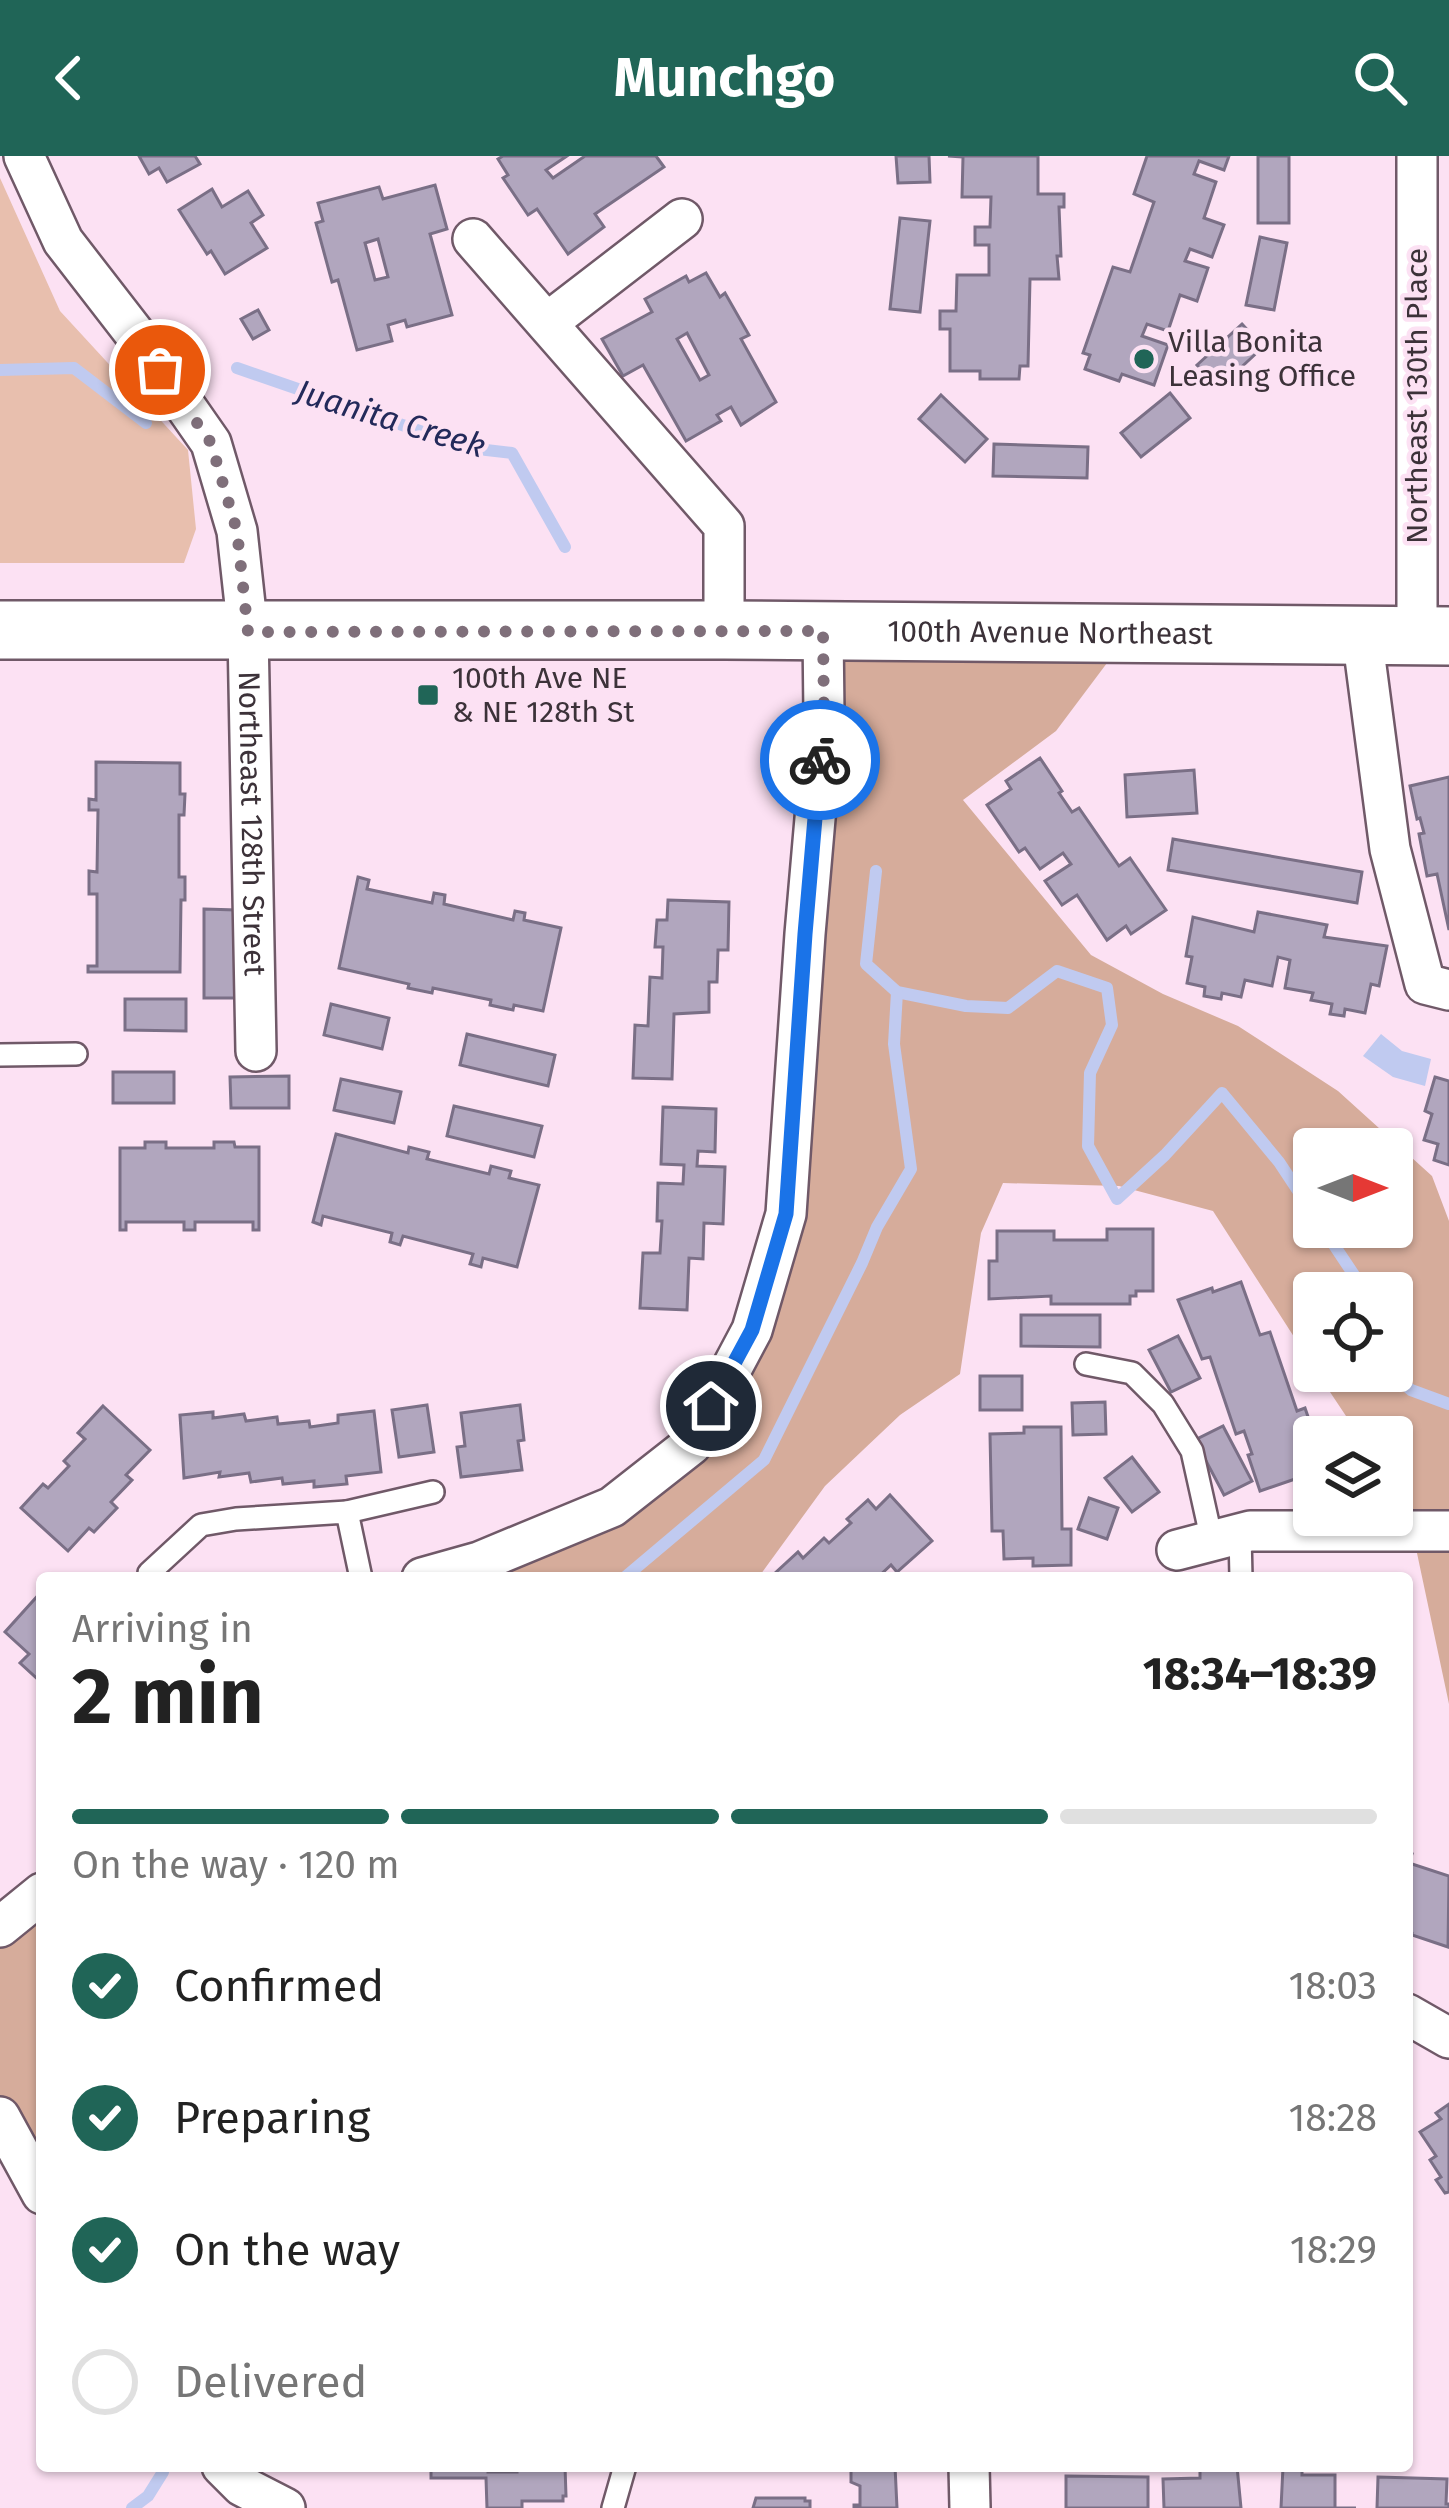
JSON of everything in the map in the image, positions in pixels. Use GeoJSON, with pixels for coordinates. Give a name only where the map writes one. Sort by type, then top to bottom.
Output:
{"type":"FeatureCollection","features":[{"type":"Feature","properties":{"kind":"main road","name":"100th Avenue Northeast"},"geometry":{"type":"LineString","coordinates":[[0,630],[1409,635]]}},
{"type":"Feature","properties":{"kind":"street","name":"Northeast 128th Street"},"geometry":{"type":"LineString","coordinates":[[24,156],[64,241],[211,443],[237,531],[248,632],[256,1051]]}},
{"type":"Feature","properties":{"kind":"street","name":"Northeast 130th Place"},"geometry":{"type":"LineString","coordinates":[[1417,156],[1409,635],[1390,848],[1425,984],[1449,990]]}},
{"type":"Feature","properties":{"kind":"street"},"geometry":{"type":"LineString","coordinates":[[547,323],[682,219]]}},
{"type":"Feature","properties":{"kind":"street"},"geometry":{"type":"LineString","coordinates":[[472,238],[724,526],[724,630]]}},
{"type":"Feature","properties":{"kind":"street"},"geometry":{"type":"LineString","coordinates":[[443,1572],[612,1507],[691,1445],[752,1330],[786,1214],[824,716],[823,631]]}},
{"type":"Feature","properties":{"kind":"street"},"geometry":{"type":"LineString","coordinates":[[1210,1542],[1250,1531],[1448,1531]]}},
{"type":"Feature","properties":{"kind":"street"},"geometry":{"type":"LineString","coordinates":[[0,1927],[36,1898]]}},
{"type":"Feature","properties":{"kind":"street"},"geometry":{"type":"LineString","coordinates":[[1413,2017],[1449,2038]]}},
{"type":"Feature","properties":{"kind":"street"},"geometry":{"type":"LineString","coordinates":[[0,2117],[36,2183]]}},
{"type":"Feature","properties":{"kind":"street"},"geometry":{"type":"LineString","coordinates":[[228,2472],[242,2486],[285,2508]]}},
{"type":"Feature","properties":{"kind":"street"},"geometry":{"type":"LineString","coordinates":[[969,2472],[970,2508]]}},
{"type":"Feature","properties":{"kind":"lane"},"geometry":{"type":"LineString","coordinates":[[0,1055],[76,1054]]}},
{"type":"Feature","properties":{"kind":"lane"},"geometry":{"type":"LineString","coordinates":[[1086,1364],[1132,1373],[1162,1404],[1192,1451],[1210,1542],[1235,1572]]}},
{"type":"Feature","properties":{"kind":"lane"},"geometry":{"type":"LineString","coordinates":[[149,1572],[201,1525],[347,1512],[434,1492]]}},
{"type":"Feature","properties":{"kind":"lane"},"geometry":{"type":"LineString","coordinates":[[347,1512],[360,1572]]}},
{"type":"Feature","properties":{"kind":"lane"},"geometry":{"type":"LineString","coordinates":[[613,2508],[624,2472]]}},
{"type":"Feature","properties":{"kind":"shaded area"},"geometry":{"type":"Polygon","coordinates":[[[0,178],[60,311],[188,450],[196,529],[184,563],[0,563],[0,178]]]}},
{"type":"Feature","properties":{"kind":"shaded area"},"geometry":{"type":"Polygon","coordinates":[[[823,631],[1128,635],[1056,731],[963,800],[1091,955],[1163,994],[1238,1026],[1338,1091],[1379,1128],[1293,1128],[1293,1248],[1413,1248],[1413,1159],[1432,1176],[1449,1221],[1449,1704],[1413,1534],[1413,1416],[1346,1416],[1330,1392],[1413,1392],[1413,1272],[1293,1272],[1293,1335],[1213,1211],[1119,1186],[1003,1183],[981,1233],[960,1374],[900,1415],[825,1486],[762,1572],[443,1572],[479,1562],[691,1445],[786,1214],[823,631]]]}},
{"type":"Feature","properties":{"kind":"shaded area"},"geometry":{"type":"Polygon","coordinates":[[[36,1898],[36,2183],[0,2117],[0,1927],[36,1898]]]}},
{"type":"Feature","properties":{"kind":"water"},"geometry":{"type":"Polygon","coordinates":[[[1381,1034],[1402,1051],[1431,1059],[1425,1086],[1393,1077],[1363,1056],[1381,1034]]]}},
{"type":"Feature","properties":{"kind":"building"},"geometry":{"type":"Polygon","coordinates":[[[139,156],[195,156],[200,164],[167,182],[159,168],[149,174],[139,156]]]}},
{"type":"Feature","properties":{"kind":"building"},"geometry":{"type":"Polygon","coordinates":[[[567,156],[546,170],[553,178],[585,156],[656,156],[664,167],[595,214],[604,227],[568,254],[537,209],[528,215],[503,178],[508,175],[498,159],[567,156]]]}},
{"type":"Feature","properties":{"kind":"building"},"geometry":{"type":"Polygon","coordinates":[[[896,156],[929,156],[930,182],[898,183],[896,156]]]}},
{"type":"Feature","properties":{"kind":"building"},"geometry":{"type":"Polygon","coordinates":[[[948,156],[1038,156],[1038,194],[1064,194],[1064,207],[1059,207],[1059,279],[1030,279],[1028,366],[1020,366],[1019,379],[980,379],[980,371],[950,371],[950,329],[940,329],[940,311],[956,311],[957,275],[989,275],[989,245],[975,245],[975,227],[990,227],[991,197],[962,197],[963,157],[948,156]]]}},
{"type":"Feature","properties":{"kind":"building"},"geometry":{"type":"Polygon","coordinates":[[[1147,156],[1229,156],[1224,170],[1199,161],[1194,174],[1216,182],[1204,218],[1224,225],[1212,257],[1190,249],[1185,261],[1208,268],[1197,301],[1180,295],[1168,331],[1147,324],[1142,336],[1168,345],[1154,385],[1122,374],[1119,381],[1085,369],[1090,355],[1083,353],[1113,267],[1130,272],[1154,202],[1134,194],[1147,156]]]}},
{"type":"Feature","properties":{"kind":"building"},"geometry":{"type":"Polygon","coordinates":[[[1258,156],[1289,156],[1289,223],[1258,223],[1258,156]]]}},
{"type":"Feature","properties":{"kind":"building"},"geometry":{"type":"Polygon","coordinates":[[[435,185],[447,229],[430,234],[452,315],[407,327],[405,320],[388,325],[392,341],[357,350],[316,223],[323,221],[318,203],[379,187],[383,199],[435,185]],[[378,239],[365,243],[375,280],[388,277],[378,239]]]}},
{"type":"Feature","properties":{"kind":"building"},"geometry":{"type":"Polygon","coordinates":[[[212,189],[222,207],[248,191],[263,215],[251,223],[267,248],[225,274],[179,210],[212,189]]]}},
{"type":"Feature","properties":{"kind":"building"},"geometry":{"type":"Polygon","coordinates":[[[900,218],[930,221],[920,312],[890,309],[900,218]]]}},
{"type":"Feature","properties":{"kind":"building"},"geometry":{"type":"Polygon","coordinates":[[[1260,237],[1287,243],[1274,310],[1246,305],[1260,237]]]}},
{"type":"Feature","properties":{"kind":"building"},"geometry":{"type":"Polygon","coordinates":[[[706,273],[720,297],[725,293],[749,335],[741,339],[776,402],[741,425],[731,407],[717,415],[721,421],[686,441],[643,365],[623,376],[602,339],[652,312],[645,299],[686,276],[689,282],[706,273]],[[687,333],[677,339],[700,380],[709,375],[687,333]]]}},
{"type":"Feature","properties":{"kind":"building"},"geometry":{"type":"Polygon","coordinates":[[[258,310],[269,330],[253,339],[241,319],[258,310]]]}},
{"type":"Feature","properties":{"kind":"building"},"geometry":{"type":"Polygon","coordinates":[[[1242,324],[1263,347],[1219,388],[1197,365],[1242,324]]]}},
{"type":"Feature","properties":{"kind":"building"},"geometry":{"type":"Polygon","coordinates":[[[1170,393],[1190,418],[1141,457],[1121,433],[1170,393]]]}},
{"type":"Feature","properties":{"kind":"building"},"geometry":{"type":"Polygon","coordinates":[[[941,395],[987,439],[965,462],[919,419],[941,395]]]}},
{"type":"Feature","properties":{"kind":"building"},"geometry":{"type":"Polygon","coordinates":[[[994,444],[1088,447],[1087,478],[993,476],[994,444]]]}},
{"type":"Feature","properties":{"kind":"building"},"geometry":{"type":"Polygon","coordinates":[[[1040,758],[1072,812],[1079,808],[1119,866],[1130,858],[1166,910],[1131,934],[1126,926],[1107,940],[1077,895],[1062,905],[1045,881],[1071,864],[1063,853],[1040,869],[1025,848],[1019,852],[987,805],[1011,789],[1006,781],[1040,758]]]}},
{"type":"Feature","properties":{"kind":"building"},"geometry":{"type":"Polygon","coordinates":[[[96,762],[180,763],[180,794],[185,794],[184,815],[179,815],[179,877],[185,877],[185,900],[181,900],[180,972],[88,972],[88,966],[97,966],[97,894],[89,894],[89,871],[97,872],[98,810],[89,810],[89,799],[96,800],[96,762]]]}},
{"type":"Feature","properties":{"kind":"building"},"geometry":{"type":"Polygon","coordinates":[[[1194,770],[1197,813],[1127,817],[1125,775],[1194,770]]]}},
{"type":"Feature","properties":{"kind":"building"},"geometry":{"type":"Polygon","coordinates":[[[1449,777],[1449,930],[1437,874],[1427,876],[1419,834],[1424,833],[1410,786],[1449,777]]]}},
{"type":"Feature","properties":{"kind":"building"},"geometry":{"type":"Polygon","coordinates":[[[1173,839],[1362,872],[1357,903],[1168,870],[1173,839]]]}},
{"type":"Feature","properties":{"kind":"building"},"geometry":{"type":"Polygon","coordinates":[[[358,877],[369,880],[367,889],[432,903],[434,893],[445,895],[444,904],[513,920],[515,911],[525,913],[524,920],[561,928],[543,1011],[514,1005],[513,1010],[490,1005],[491,1000],[433,988],[432,993],[408,988],[409,984],[339,968],[358,877]]]}},
{"type":"Feature","properties":{"kind":"building"},"geometry":{"type":"Polygon","coordinates":[[[668,900],[729,902],[728,950],[718,950],[717,982],[709,982],[709,1012],[674,1014],[672,1079],[633,1078],[635,1025],[648,1026],[650,977],[662,978],[663,947],[655,947],[657,920],[667,920],[668,900]]]}},
{"type":"Feature","properties":{"kind":"building"},"geometry":{"type":"Polygon","coordinates":[[[204,909],[236,910],[235,998],[204,998],[204,909]]]}},
{"type":"Feature","properties":{"kind":"building"},"geometry":{"type":"Polygon","coordinates":[[[1258,912],[1327,925],[1324,937],[1387,946],[1379,986],[1371,984],[1365,1013],[1345,1009],[1344,1016],[1330,1014],[1332,1004],[1311,1000],[1313,993],[1285,988],[1290,960],[1278,957],[1272,986],[1245,980],[1241,997],[1204,996],[1205,987],[1187,983],[1193,917],[1254,932],[1258,912]]]}},
{"type":"Feature","properties":{"kind":"building"},"geometry":{"type":"Polygon","coordinates":[[[125,999],[186,999],[186,1031],[125,1030],[125,999]]]}},
{"type":"Feature","properties":{"kind":"building"},"geometry":{"type":"Polygon","coordinates":[[[331,1004],[389,1018],[382,1049],[324,1035],[331,1004]]]}},
{"type":"Feature","properties":{"kind":"building"},"geometry":{"type":"Polygon","coordinates":[[[467,1034],[555,1055],[548,1086],[460,1065],[467,1034]]]}},
{"type":"Feature","properties":{"kind":"building"},"geometry":{"type":"Polygon","coordinates":[[[113,1072],[174,1072],[174,1103],[113,1103],[113,1072]]]}},
{"type":"Feature","properties":{"kind":"building"},"geometry":{"type":"Polygon","coordinates":[[[289,1076],[289,1108],[231,1108],[230,1077],[289,1076]]]}},
{"type":"Feature","properties":{"kind":"building"},"geometry":{"type":"Polygon","coordinates":[[[1435,1077],[1449,1081],[1449,1165],[1434,1160],[1438,1144],[1424,1140],[1432,1114],[1425,1111],[1435,1077]]]}},
{"type":"Feature","properties":{"kind":"building"},"geometry":{"type":"Polygon","coordinates":[[[341,1079],[401,1092],[394,1123],[334,1110],[341,1079]]]}},
{"type":"Feature","properties":{"kind":"building"},"geometry":{"type":"Polygon","coordinates":[[[454,1106],[542,1126],[534,1157],[447,1136],[454,1106]]]}},
{"type":"Feature","properties":{"kind":"building"},"geometry":{"type":"Polygon","coordinates":[[[663,1107],[716,1109],[715,1152],[698,1151],[697,1166],[725,1167],[723,1224],[704,1223],[703,1259],[689,1258],[687,1310],[640,1308],[643,1253],[660,1253],[658,1183],[683,1184],[684,1165],[661,1164],[663,1107]]]}},
{"type":"Feature","properties":{"kind":"building"},"geometry":{"type":"Polygon","coordinates":[[[336,1134],[408,1153],[409,1147],[429,1152],[427,1159],[489,1174],[491,1166],[511,1171],[509,1178],[539,1185],[517,1267],[483,1258],[481,1267],[470,1264],[473,1254],[403,1236],[400,1245],[390,1242],[392,1233],[323,1216],[321,1225],[313,1222],[336,1134]]]}},
{"type":"Feature","properties":{"kind":"building"},"geometry":{"type":"Polygon","coordinates":[[[145,1142],[166,1142],[166,1148],[214,1148],[214,1142],[259,1147],[259,1230],[253,1230],[253,1222],[195,1222],[195,1230],[184,1230],[184,1222],[126,1222],[126,1230],[120,1230],[120,1148],[145,1148],[145,1142]]]}},
{"type":"Feature","properties":{"kind":"building"},"geometry":{"type":"Polygon","coordinates":[[[1107,1229],[1153,1229],[1153,1291],[1136,1291],[1130,1304],[1051,1304],[1051,1296],[989,1299],[989,1261],[997,1261],[997,1231],[1054,1231],[1054,1240],[1107,1240],[1107,1229]]]}},
{"type":"Feature","properties":{"kind":"building"},"geometry":{"type":"Polygon","coordinates":[[[1241,1282],[1260,1335],[1270,1332],[1297,1411],[1305,1408],[1308,1416],[1293,1416],[1293,1480],[1260,1491],[1244,1431],[1236,1434],[1210,1357],[1202,1359],[1178,1300],[1212,1288],[1213,1292],[1241,1282]]]}},
{"type":"Feature","properties":{"kind":"building"},"geometry":{"type":"Polygon","coordinates":[[[1021,1315],[1100,1315],[1100,1347],[1021,1346],[1021,1315]]]}},
{"type":"Feature","properties":{"kind":"building"},"geometry":{"type":"Polygon","coordinates":[[[1178,1336],[1200,1378],[1171,1392],[1149,1350],[1178,1336]]]}},
{"type":"Feature","properties":{"kind":"building"},"geometry":{"type":"Polygon","coordinates":[[[980,1376],[1022,1376],[1022,1410],[980,1410],[980,1376]]]}},
{"type":"Feature","properties":{"kind":"building"},"geometry":{"type":"Polygon","coordinates":[[[1105,1402],[1106,1434],[1073,1435],[1072,1403],[1105,1402]]]}},
{"type":"Feature","properties":{"kind":"building"},"geometry":{"type":"Polygon","coordinates":[[[427,1405],[434,1452],[399,1457],[392,1410],[427,1405]]]}},
{"type":"Feature","properties":{"kind":"building"},"geometry":{"type":"Polygon","coordinates":[[[520,1405],[522,1470],[461,1477],[457,1447],[465,1446],[461,1413],[520,1405]]]}},
{"type":"Feature","properties":{"kind":"building"},"geometry":{"type":"Polygon","coordinates":[[[103,1406],[150,1450],[126,1475],[132,1480],[111,1502],[117,1508],[68,1551],[21,1508],[69,1466],[64,1461],[85,1439],[78,1433],[103,1406]]]}},
{"type":"Feature","properties":{"kind":"building"},"geometry":{"type":"Polygon","coordinates":[[[374,1411],[381,1472],[346,1476],[347,1484],[314,1487],[314,1481],[283,1484],[282,1478],[251,1482],[249,1473],[184,1478],[180,1415],[244,1414],[246,1421],[277,1417],[278,1424],[309,1421],[310,1427],[338,1423],[338,1415],[374,1411]]]}},
{"type":"Feature","properties":{"kind":"building"},"geometry":{"type":"Polygon","coordinates":[[[1223,1426],[1252,1481],[1224,1495],[1195,1440],[1223,1426]]]}},
{"type":"Feature","properties":{"kind":"building"},"geometry":{"type":"Polygon","coordinates":[[[1024,1427],[1061,1427],[1062,1529],[1071,1529],[1071,1565],[1033,1566],[1033,1558],[1004,1559],[1003,1531],[992,1531],[990,1434],[1024,1433],[1024,1427]]]}},
{"type":"Feature","properties":{"kind":"building"},"geometry":{"type":"Polygon","coordinates":[[[1132,1457],[1159,1492],[1132,1512],[1105,1478],[1132,1457]]]}},
{"type":"Feature","properties":{"kind":"building"},"geometry":{"type":"Polygon","coordinates":[[[890,1495],[932,1541],[897,1572],[891,1565],[883,1572],[776,1572],[798,1552],[803,1558],[824,1538],[829,1543],[868,1500],[876,1509],[890,1495]]]}},
{"type":"Feature","properties":{"kind":"building"},"geometry":{"type":"Polygon","coordinates":[[[1089,1498],[1118,1508],[1107,1539],[1078,1529],[1089,1498]]]}},
{"type":"Feature","properties":{"kind":"building"},"geometry":{"type":"Polygon","coordinates":[[[36,1598],[36,1678],[20,1663],[29,1654],[5,1632],[36,1598]]]}},
{"type":"Feature","properties":{"kind":"building"},"geometry":{"type":"Polygon","coordinates":[[[1413,1864],[1449,1876],[1448,1947],[1413,1935],[1413,1864]]]}},
{"type":"Feature","properties":{"kind":"building"},"geometry":{"type":"Polygon","coordinates":[[[1449,2104],[1449,2192],[1445,2193],[1430,2160],[1436,2156],[1420,2132],[1441,2119],[1436,2113],[1449,2104]]]}},
{"type":"Feature","properties":{"kind":"building"},"geometry":{"type":"Polygon","coordinates":[[[431,2472],[565,2472],[566,2496],[563,2501],[522,2501],[522,2508],[487,2508],[486,2478],[431,2478],[431,2472]]]}},
{"type":"Feature","properties":{"kind":"building"},"geometry":{"type":"Polygon","coordinates":[[[851,2472],[895,2472],[897,2508],[854,2508],[860,2505],[860,2486],[851,2482],[851,2472]]]}},
{"type":"Feature","properties":{"kind":"building"},"geometry":{"type":"Polygon","coordinates":[[[1200,2472],[1238,2472],[1241,2508],[1164,2508],[1163,2479],[1200,2478],[1200,2472]]]}},
{"type":"Feature","properties":{"kind":"building"},"geometry":{"type":"Polygon","coordinates":[[[1283,2472],[1335,2475],[1335,2508],[1281,2508],[1283,2472]]]}},
{"type":"Feature","properties":{"kind":"building"},"geometry":{"type":"Polygon","coordinates":[[[1066,2476],[1148,2477],[1148,2508],[1066,2508],[1066,2476]]]}},
{"type":"Feature","properties":{"kind":"building"},"geometry":{"type":"Polygon","coordinates":[[[1378,2477],[1447,2479],[1449,2508],[1377,2508],[1378,2477]]]}},
{"type":"Feature","properties":{"kind":"building"},"geometry":{"type":"Polygon","coordinates":[[[756,2498],[805,2498],[810,2508],[753,2508],[756,2498]]]}},
{"type":"Feature","properties":{"kind":"waterway","name":"Juanita Creek"},"geometry":{"type":"LineString","coordinates":[[0,370],[74,368],[146,423]]}},
{"type":"Feature","properties":{"kind":"waterway","name":"Juanita Creek"},"geometry":{"type":"LineString","coordinates":[[237,368],[469,448],[512,453],[565,547]]}},
{"type":"Feature","properties":{"kind":"waterway","name":"Juanita Creek"},"geometry":{"type":"LineString","coordinates":[[876,871],[866,964],[897,992],[966,1006],[1008,1008],[1057,971],[1107,988],[1112,1025],[1090,1073],[1088,1146],[1117,1199],[1222,1093],[1293,1183]]}},
{"type":"Feature","properties":{"kind":"waterway"},"geometry":{"type":"LineString","coordinates":[[631,1572],[764,1460],[877,1227],[911,1169],[894,1044],[897,992]]}},
{"type":"Feature","properties":{"kind":"waterway","name":"Juanita Creek"},"geometry":{"type":"LineString","coordinates":[[1336,1248],[1352,1272]]}},
{"type":"Feature","properties":{"kind":"waterway","name":"Juanita Creek"},"geometry":{"type":"LineString","coordinates":[[1413,1391],[1449,1404]]}},
{"type":"Feature","properties":{"kind":"waterway"},"geometry":{"type":"LineString","coordinates":[[132,2508],[148,2496],[163,2472]]}},
{"type":"Feature","properties":{"kind":"way so far"},"geometry":{"type":"LineString","coordinates":[[160,370],[211,443],[237,531],[248,632],[823,631],[820,760]]}},
{"type":"Feature","properties":{"kind":"place","name":"Villa Bonita Leasing Office"},"geometry":{"type":"Point","coordinates":[1144,359]}},
{"type":"Feature","properties":{"kind":"place","name":"100th Ave NE & NE 128th St"},"geometry":{"type":"Point","coordinates":[428,695]}},
{"type":"Feature","properties":{"kind":"route"},"geometry":{"type":"LineString","coordinates":[[711,1406],[752,1330],[786,1214],[820,760]]}}]}
